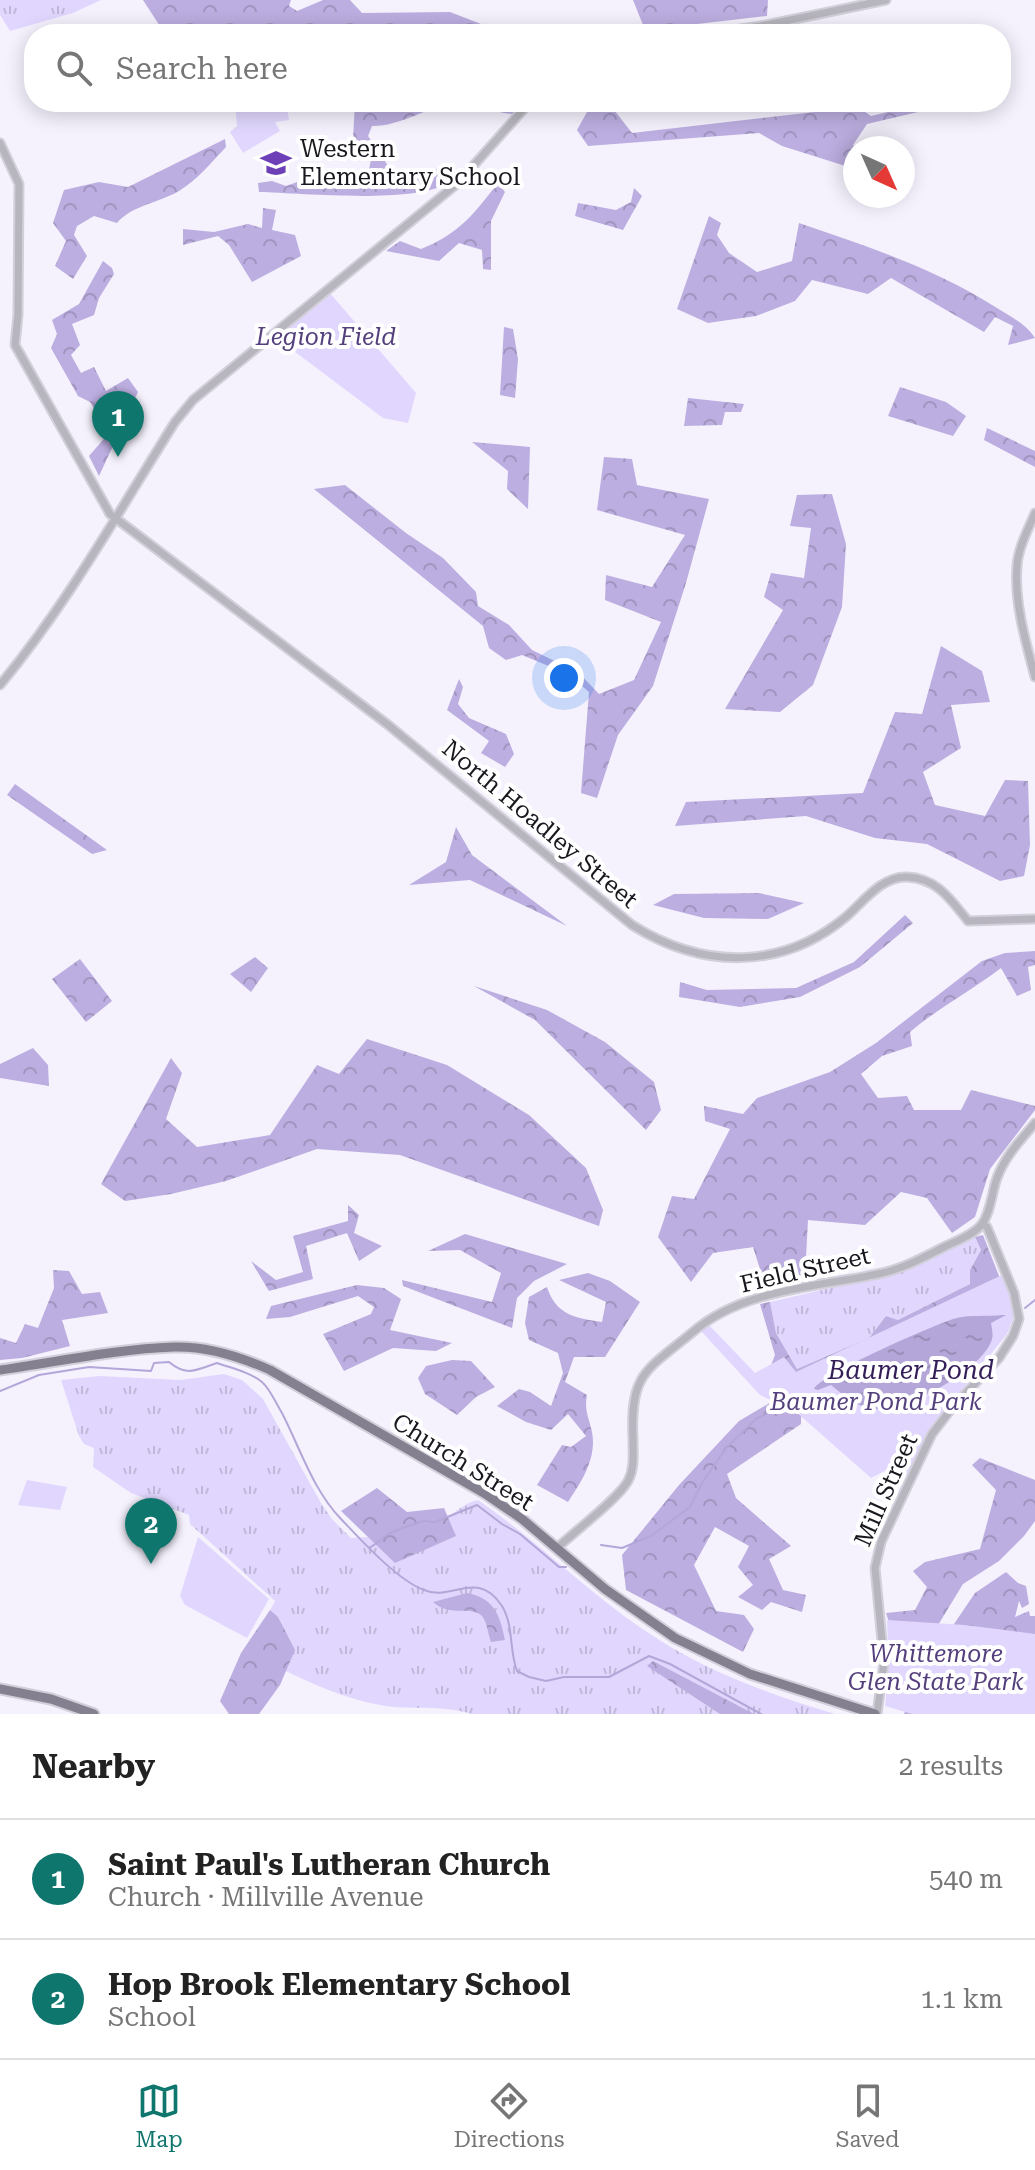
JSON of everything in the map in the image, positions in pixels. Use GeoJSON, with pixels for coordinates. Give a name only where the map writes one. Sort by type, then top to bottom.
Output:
{"type":"FeatureCollection","features":[{"type":"Feature","properties":{"kind":"main road","name":"Church Street"},"geometry":{"type":"LineString","coordinates":[[0,1370],[176,1347],[245,1359],[270,1370],[484,1493],[630,1608],[688,1644],[750,1674],[876,1714]]}},
{"type":"Feature","properties":{"kind":"main road"},"geometry":{"type":"LineString","coordinates":[[0,1689],[51,1699],[94,1714]]}},
{"type":"Feature","properties":{"kind":"street"},"geometry":{"type":"LineString","coordinates":[[760,24],[886,0]]}},
{"type":"Feature","properties":{"kind":"street"},"geometry":{"type":"LineString","coordinates":[[0,685],[37,638],[117,519],[167,434],[193,400],[458,183],[521,112]]}},
{"type":"Feature","properties":{"kind":"street","name":"North Hoadley Street"},"geometry":{"type":"LineString","coordinates":[[0,143],[19,184],[15,345],[110,514],[387,724],[632,925],[658,942],[695,954],[731,958],[764,956],[796,947],[819,936],[845,918],[882,884],[905,877],[928,880],[944,890],[968,921],[1035,919]]}},
{"type":"Feature","properties":{"kind":"street"},"geometry":{"type":"LineString","coordinates":[[1035,513],[1022,543],[1017,566],[1020,606],[1035,677]]}},
{"type":"Feature","properties":{"kind":"street"},"geometry":{"type":"LineString","coordinates":[[982,1224],[999,1173],[1010,1153],[1035,1123]]}},
{"type":"Feature","properties":{"kind":"street","name":"Field Street"},"geometry":{"type":"LineString","coordinates":[[557,1548],[626,1485],[633,1462],[632,1416],[639,1381],[647,1370],[697,1328],[728,1310],[766,1297],[911,1264],[963,1238],[982,1224]]}},
{"type":"Feature","properties":{"kind":"street","name":"Mill Street"},"geometry":{"type":"LineString","coordinates":[[876,1714],[884,1662],[876,1554],[932,1434],[999,1358],[1013,1336],[1019,1319],[1018,1305],[1004,1266],[987,1227],[982,1224]]}},
{"type":"Feature","properties":{"kind":"green space"},"geometry":{"type":"Polygon","coordinates":[[[0,0],[101,0],[73,13],[24,24],[24,27],[10,31],[0,15],[0,0]]]}},
{"type":"Feature","properties":{"kind":"green space"},"geometry":{"type":"Polygon","coordinates":[[[143,0],[291,0],[289,6],[297,11],[323,0],[350,0],[362,13],[450,12],[481,24],[159,24],[143,0]]]}},
{"type":"Feature","properties":{"kind":"green space"},"geometry":{"type":"Polygon","coordinates":[[[633,0],[768,0],[767,16],[697,24],[643,24],[633,0]]]}},
{"type":"Feature","properties":{"kind":"green space"},"geometry":{"type":"Polygon","coordinates":[[[236,112],[288,112],[289,120],[275,122],[280,131],[243,153],[230,132],[237,126],[236,112]]]}},
{"type":"Feature","properties":{"kind":"green space"},"geometry":{"type":"Polygon","coordinates":[[[354,112],[424,112],[394,123],[372,126],[368,136],[397,179],[452,165],[458,171],[448,183],[408,194],[259,192],[258,183],[272,181],[286,186],[311,177],[316,185],[344,181],[369,170],[371,159],[353,139],[354,112]]]}},
{"type":"Feature","properties":{"kind":"green space"},"geometry":{"type":"Polygon","coordinates":[[[587,112],[616,112],[632,133],[815,112],[865,112],[871,116],[888,112],[918,112],[867,124],[859,136],[843,136],[843,165],[782,146],[759,133],[588,146],[577,130],[587,112]]]}},
{"type":"Feature","properties":{"kind":"green space"},"geometry":{"type":"Polygon","coordinates":[[[225,139],[226,147],[179,191],[130,212],[117,223],[94,216],[77,226],[74,235],[87,256],[73,279],[55,266],[66,241],[53,223],[64,190],[99,182],[128,187],[225,139]]]}},
{"type":"Feature","properties":{"kind":"green space"},"geometry":{"type":"Polygon","coordinates":[[[498,183],[505,192],[491,221],[491,270],[483,269],[482,250],[459,243],[439,261],[386,251],[400,241],[421,249],[456,230],[498,183]]]}},
{"type":"Feature","properties":{"kind":"green space"},"geometry":{"type":"Polygon","coordinates":[[[634,188],[642,196],[623,230],[575,216],[578,203],[616,210],[631,202],[634,188]]]}},
{"type":"Feature","properties":{"kind":"green space"},"geometry":{"type":"Polygon","coordinates":[[[263,208],[276,210],[272,230],[295,235],[301,256],[252,282],[229,245],[218,236],[183,245],[183,229],[214,232],[248,224],[262,228],[263,208]]]}},
{"type":"Feature","properties":{"kind":"green space"},"geometry":{"type":"Polygon","coordinates":[[[709,216],[721,223],[717,235],[729,253],[757,272],[792,261],[799,223],[875,250],[950,282],[1013,318],[1035,338],[1008,345],[1013,326],[995,317],[984,332],[891,278],[868,294],[812,280],[795,301],[756,316],[708,323],[677,309],[709,216]]]}},
{"type":"Feature","properties":{"kind":"green space"},"geometry":{"type":"Polygon","coordinates":[[[103,261],[114,274],[99,298],[94,315],[72,324],[80,345],[71,355],[81,373],[94,367],[106,391],[128,378],[138,392],[99,476],[89,456],[109,433],[90,402],[78,396],[51,348],[57,334],[52,320],[79,304],[103,261]]]}},
{"type":"Feature","properties":{"kind":"green space","name":"Legion Field"},"geometry":{"type":"Polygon","coordinates":[[[329,292],[416,393],[408,423],[383,418],[274,336],[329,292]]]}},
{"type":"Feature","properties":{"kind":"green space"},"geometry":{"type":"Polygon","coordinates":[[[504,327],[513,329],[518,359],[515,398],[500,395],[504,327]]]}},
{"type":"Feature","properties":{"kind":"green space"},"geometry":{"type":"Polygon","coordinates":[[[900,387],[946,402],[966,416],[953,436],[888,416],[900,387]]]}},
{"type":"Feature","properties":{"kind":"green space"},"geometry":{"type":"Polygon","coordinates":[[[688,398],[744,404],[741,412],[725,412],[722,425],[684,426],[688,398]]]}},
{"type":"Feature","properties":{"kind":"green space"},"geometry":{"type":"Polygon","coordinates":[[[987,428],[1035,451],[1035,467],[984,440],[987,428]]]}},
{"type":"Feature","properties":{"kind":"green space"},"geometry":{"type":"Polygon","coordinates":[[[472,442],[530,447],[528,509],[507,489],[508,471],[472,442]]]}},
{"type":"Feature","properties":{"kind":"green space"},"geometry":{"type":"Polygon","coordinates":[[[604,457],[632,459],[637,485],[709,499],[653,686],[618,735],[597,798],[581,793],[589,692],[568,674],[522,655],[506,660],[489,648],[483,626],[314,489],[345,485],[443,558],[476,592],[478,606],[509,625],[532,650],[579,673],[599,694],[634,680],[661,622],[605,600],[606,575],[652,587],[685,535],[597,510],[604,457]]]}},
{"type":"Feature","properties":{"kind":"green space"},"geometry":{"type":"Polygon","coordinates":[[[832,494],[846,544],[842,607],[813,685],[780,712],[725,709],[783,610],[764,597],[771,573],[804,578],[811,528],[790,526],[797,495],[832,494]]]}},
{"type":"Feature","properties":{"kind":"green space"},"geometry":{"type":"Polygon","coordinates":[[[941,646],[982,671],[990,702],[951,705],[961,748],[923,772],[935,805],[985,816],[1005,780],[1028,781],[1030,845],[1024,876],[1000,881],[927,844],[875,838],[806,816],[675,826],[686,802],[863,793],[895,712],[922,714],[941,646]]]}},
{"type":"Feature","properties":{"kind":"green space"},"geometry":{"type":"Polygon","coordinates":[[[459,679],[463,687],[458,704],[469,718],[506,734],[514,754],[505,767],[481,753],[489,741],[447,710],[459,679]]]}},
{"type":"Feature","properties":{"kind":"green space"},"geometry":{"type":"Polygon","coordinates":[[[15,784],[107,850],[92,854],[7,795],[15,784]]]}},
{"type":"Feature","properties":{"kind":"green space"},"geometry":{"type":"Polygon","coordinates":[[[456,827],[472,855],[567,926],[470,880],[409,885],[446,862],[456,827]]]}},
{"type":"Feature","properties":{"kind":"green space"},"geometry":{"type":"Polygon","coordinates":[[[759,893],[804,903],[768,919],[704,918],[653,905],[674,894],[759,893]]]}},
{"type":"Feature","properties":{"kind":"green space"},"geometry":{"type":"Polygon","coordinates":[[[905,915],[913,923],[860,967],[800,997],[740,1007],[679,997],[680,982],[707,990],[796,988],[854,962],[905,915]]]}},
{"type":"Feature","properties":{"kind":"green space"},"geometry":{"type":"Polygon","coordinates":[[[1035,951],[1035,965],[1028,967],[1031,990],[1017,996],[1001,968],[910,1032],[912,1046],[882,1056],[861,1074],[878,1098],[907,1096],[914,1110],[961,1110],[971,1090],[1035,1106],[990,1169],[975,1217],[952,1233],[927,1198],[901,1192],[865,1225],[808,1220],[805,1277],[766,1288],[753,1247],[713,1253],[691,1282],[658,1237],[672,1196],[694,1199],[730,1129],[705,1121],[704,1106],[743,1114],[757,1098],[830,1072],[876,1043],[982,961],[1005,953],[1035,951]]]}},
{"type":"Feature","properties":{"kind":"green space"},"geometry":{"type":"Polygon","coordinates":[[[255,957],[268,968],[251,992],[230,974],[255,957]]]}},
{"type":"Feature","properties":{"kind":"green space"},"geometry":{"type":"Polygon","coordinates":[[[80,959],[112,1001],[86,1022],[52,979],[80,959]]]}},
{"type":"Feature","properties":{"kind":"green space"},"geometry":{"type":"Polygon","coordinates":[[[474,986],[547,1010],[605,1042],[654,1082],[661,1110],[646,1130],[535,1020],[474,986]]]}},
{"type":"Feature","properties":{"kind":"green space"},"geometry":{"type":"Polygon","coordinates":[[[367,1039],[447,1065],[529,1115],[586,1168],[603,1210],[599,1226],[400,1155],[317,1149],[226,1181],[125,1201],[101,1184],[171,1058],[182,1073],[166,1119],[197,1147],[270,1135],[317,1065],[339,1074],[367,1039]]]}},
{"type":"Feature","properties":{"kind":"green space"},"geometry":{"type":"Polygon","coordinates":[[[33,1048],[48,1065],[49,1086],[0,1078],[0,1064],[33,1048]]]}},
{"type":"Feature","properties":{"kind":"green space"},"geometry":{"type":"Polygon","coordinates":[[[348,1205],[359,1215],[354,1233],[382,1246],[359,1261],[347,1233],[306,1246],[313,1279],[269,1291],[251,1261],[276,1280],[303,1272],[293,1236],[348,1221],[348,1205]]]}},
{"type":"Feature","properties":{"kind":"green space"},"geometry":{"type":"Polygon","coordinates":[[[465,1234],[567,1264],[534,1281],[517,1298],[512,1328],[403,1286],[402,1280],[492,1302],[501,1273],[460,1250],[428,1251],[465,1234]]]}},
{"type":"Feature","properties":{"kind":"green space"},"geometry":{"type":"Polygon","coordinates":[[[983,1235],[1010,1304],[801,1381],[801,1424],[727,1474],[736,1498],[791,1546],[769,1559],[783,1590],[806,1595],[802,1612],[771,1602],[762,1610],[738,1597],[753,1585],[738,1567],[749,1546],[715,1527],[694,1565],[716,1611],[744,1615],[754,1629],[743,1652],[626,1590],[622,1555],[679,1485],[739,1421],[778,1398],[766,1378],[775,1355],[760,1304],[770,1302],[776,1333],[797,1369],[869,1338],[886,1316],[898,1320],[970,1284],[970,1270],[981,1250],[975,1237],[983,1235]]]}},
{"type":"Feature","properties":{"kind":"green space"},"geometry":{"type":"Polygon","coordinates":[[[975,1237],[981,1250],[970,1270],[970,1284],[898,1320],[886,1316],[869,1338],[797,1369],[776,1333],[770,1302],[904,1271],[975,1237]]]}},
{"type":"Feature","properties":{"kind":"green space"},"geometry":{"type":"Polygon","coordinates":[[[53,1270],[69,1271],[82,1294],[100,1292],[108,1313],[62,1320],[70,1346],[0,1360],[0,1338],[16,1343],[25,1324],[38,1328],[54,1288],[53,1270]]]}},
{"type":"Feature","properties":{"kind":"green space"},"geometry":{"type":"Polygon","coordinates":[[[588,1273],[610,1281],[640,1302],[605,1357],[574,1357],[565,1382],[587,1395],[586,1410],[593,1442],[587,1469],[568,1502],[537,1485],[562,1445],[571,1447],[586,1436],[568,1414],[551,1430],[526,1422],[497,1406],[519,1389],[530,1392],[551,1406],[563,1373],[558,1353],[529,1340],[525,1323],[529,1297],[547,1287],[556,1304],[568,1314],[602,1322],[606,1302],[559,1280],[588,1273]]]}},
{"type":"Feature","properties":{"kind":"green space","name":"Baumer Pond Park"},"geometry":{"type":"Polygon","coordinates":[[[1002,1275],[1015,1314],[1007,1334],[931,1428],[906,1476],[894,1466],[871,1478],[795,1411],[760,1395],[701,1331],[708,1324],[755,1373],[784,1357],[796,1372],[1002,1275]]]}},
{"type":"Feature","properties":{"kind":"green space"},"geometry":{"type":"Polygon","coordinates":[[[357,1285],[384,1288],[401,1299],[390,1330],[452,1343],[436,1351],[393,1348],[344,1371],[323,1334],[371,1314],[374,1307],[358,1296],[290,1317],[266,1319],[271,1306],[357,1285]]]}},
{"type":"Feature","properties":{"kind":"green space"},"geometry":{"type":"Polygon","coordinates":[[[452,1360],[471,1361],[495,1387],[476,1397],[457,1415],[425,1394],[418,1378],[426,1366],[452,1360]]]}},
{"type":"Feature","properties":{"kind":"green space"},"geometry":{"type":"Polygon","coordinates":[[[224,1374],[242,1380],[263,1399],[321,1503],[351,1538],[424,1529],[478,1500],[620,1613],[664,1643],[735,1679],[835,1714],[472,1714],[448,1709],[392,1707],[351,1698],[271,1664],[266,1618],[275,1601],[190,1524],[189,1515],[131,1493],[93,1467],[94,1448],[84,1444],[79,1436],[61,1380],[100,1376],[180,1380],[224,1374]]]}},
{"type":"Feature","properties":{"kind":"green space"},"geometry":{"type":"Polygon","coordinates":[[[980,1458],[1035,1480],[1035,1521],[999,1561],[963,1584],[918,1658],[886,1700],[892,1631],[886,1613],[915,1610],[927,1587],[913,1571],[925,1562],[980,1549],[996,1490],[972,1465],[980,1458]]]}},
{"type":"Feature","properties":{"kind":"green space"},"geometry":{"type":"Polygon","coordinates":[[[27,1480],[67,1487],[60,1510],[18,1505],[27,1480]]]}},
{"type":"Feature","properties":{"kind":"green space"},"geometry":{"type":"Polygon","coordinates":[[[377,1488],[407,1512],[444,1508],[456,1536],[395,1563],[341,1511],[377,1488]]]}},
{"type":"Feature","properties":{"kind":"green space"},"geometry":{"type":"Polygon","coordinates":[[[198,1537],[269,1599],[247,1638],[185,1605],[180,1596],[198,1537]]]}},
{"type":"Feature","properties":{"kind":"green space","name":"Whittemore Glen State Park"},"geometry":{"type":"Polygon","coordinates":[[[1006,1572],[1026,1586],[1029,1604],[1022,1608],[1019,1601],[1015,1617],[1029,1611],[1030,1616],[1035,1616],[1035,1714],[904,1714],[931,1658],[975,1593],[1006,1572]]]}},
{"type":"Feature","properties":{"kind":"green space"},"geometry":{"type":"Polygon","coordinates":[[[467,1593],[490,1603],[501,1623],[505,1640],[491,1642],[485,1621],[477,1613],[454,1611],[433,1602],[467,1593]]]}},
{"type":"Feature","properties":{"kind":"green space"},"geometry":{"type":"Polygon","coordinates":[[[270,1610],[278,1617],[295,1650],[280,1685],[259,1714],[229,1714],[220,1701],[241,1653],[270,1610]]]}},
{"type":"Feature","properties":{"kind":"green space","name":"Whittemore Glen State Park"},"geometry":{"type":"Polygon","coordinates":[[[887,1620],[1035,1634],[1035,1714],[912,1714],[885,1706],[889,1667],[887,1620]]]}},
{"type":"Feature","properties":{"kind":"green space"},"geometry":{"type":"Polygon","coordinates":[[[653,1661],[754,1714],[720,1714],[647,1666],[653,1661]]]}},
{"type":"Feature","properties":{"kind":"water","name":"Baumer Pond"},"geometry":{"type":"Polygon","coordinates":[[[1006,1315],[991,1323],[993,1335],[984,1354],[955,1378],[918,1399],[882,1409],[868,1408],[831,1385],[814,1389],[856,1362],[941,1323],[965,1317],[1006,1315]]]}},
{"type":"Feature","properties":{"kind":"waterway"},"geometry":{"type":"LineString","coordinates":[[1025,1308],[1035,1300]]}},
{"type":"Feature","properties":{"kind":"waterway"},"geometry":{"type":"LineString","coordinates":[[0,1391],[39,1375],[89,1367],[151,1371],[154,1363],[169,1362],[175,1367],[192,1371],[217,1363],[246,1373],[262,1382],[270,1392],[331,1508],[380,1559],[402,1578],[424,1590],[434,1593],[474,1587],[493,1595],[506,1614],[517,1671],[546,1681],[564,1677],[609,1677],[649,1656],[670,1664],[761,1714]]}},
{"type":"Feature","properties":{"kind":"waterway"},"geometry":{"type":"LineString","coordinates":[[601,1545],[622,1548],[651,1536],[690,1507],[726,1448],[756,1419],[792,1401]]}},
{"type":"Feature","properties":{"kind":"waterway"},"geometry":{"type":"LineString","coordinates":[[371,1547],[390,1533],[424,1521],[435,1522],[477,1505],[520,1534],[559,1567],[566,1567]]}},
{"type":"Feature","properties":{"kind":"place","name":"Western Elementary School"},"geometry":{"type":"Point","coordinates":[276,163]}},
{"type":"Feature","properties":{"kind":"place","name":"Saint Paul's Lutheran Church"},"geometry":{"type":"Point","coordinates":[118,457]}},
{"type":"Feature","properties":{"kind":"place","name":"Hop Brook Elementary School"},"geometry":{"type":"Point","coordinates":[151,1564]}}]}
